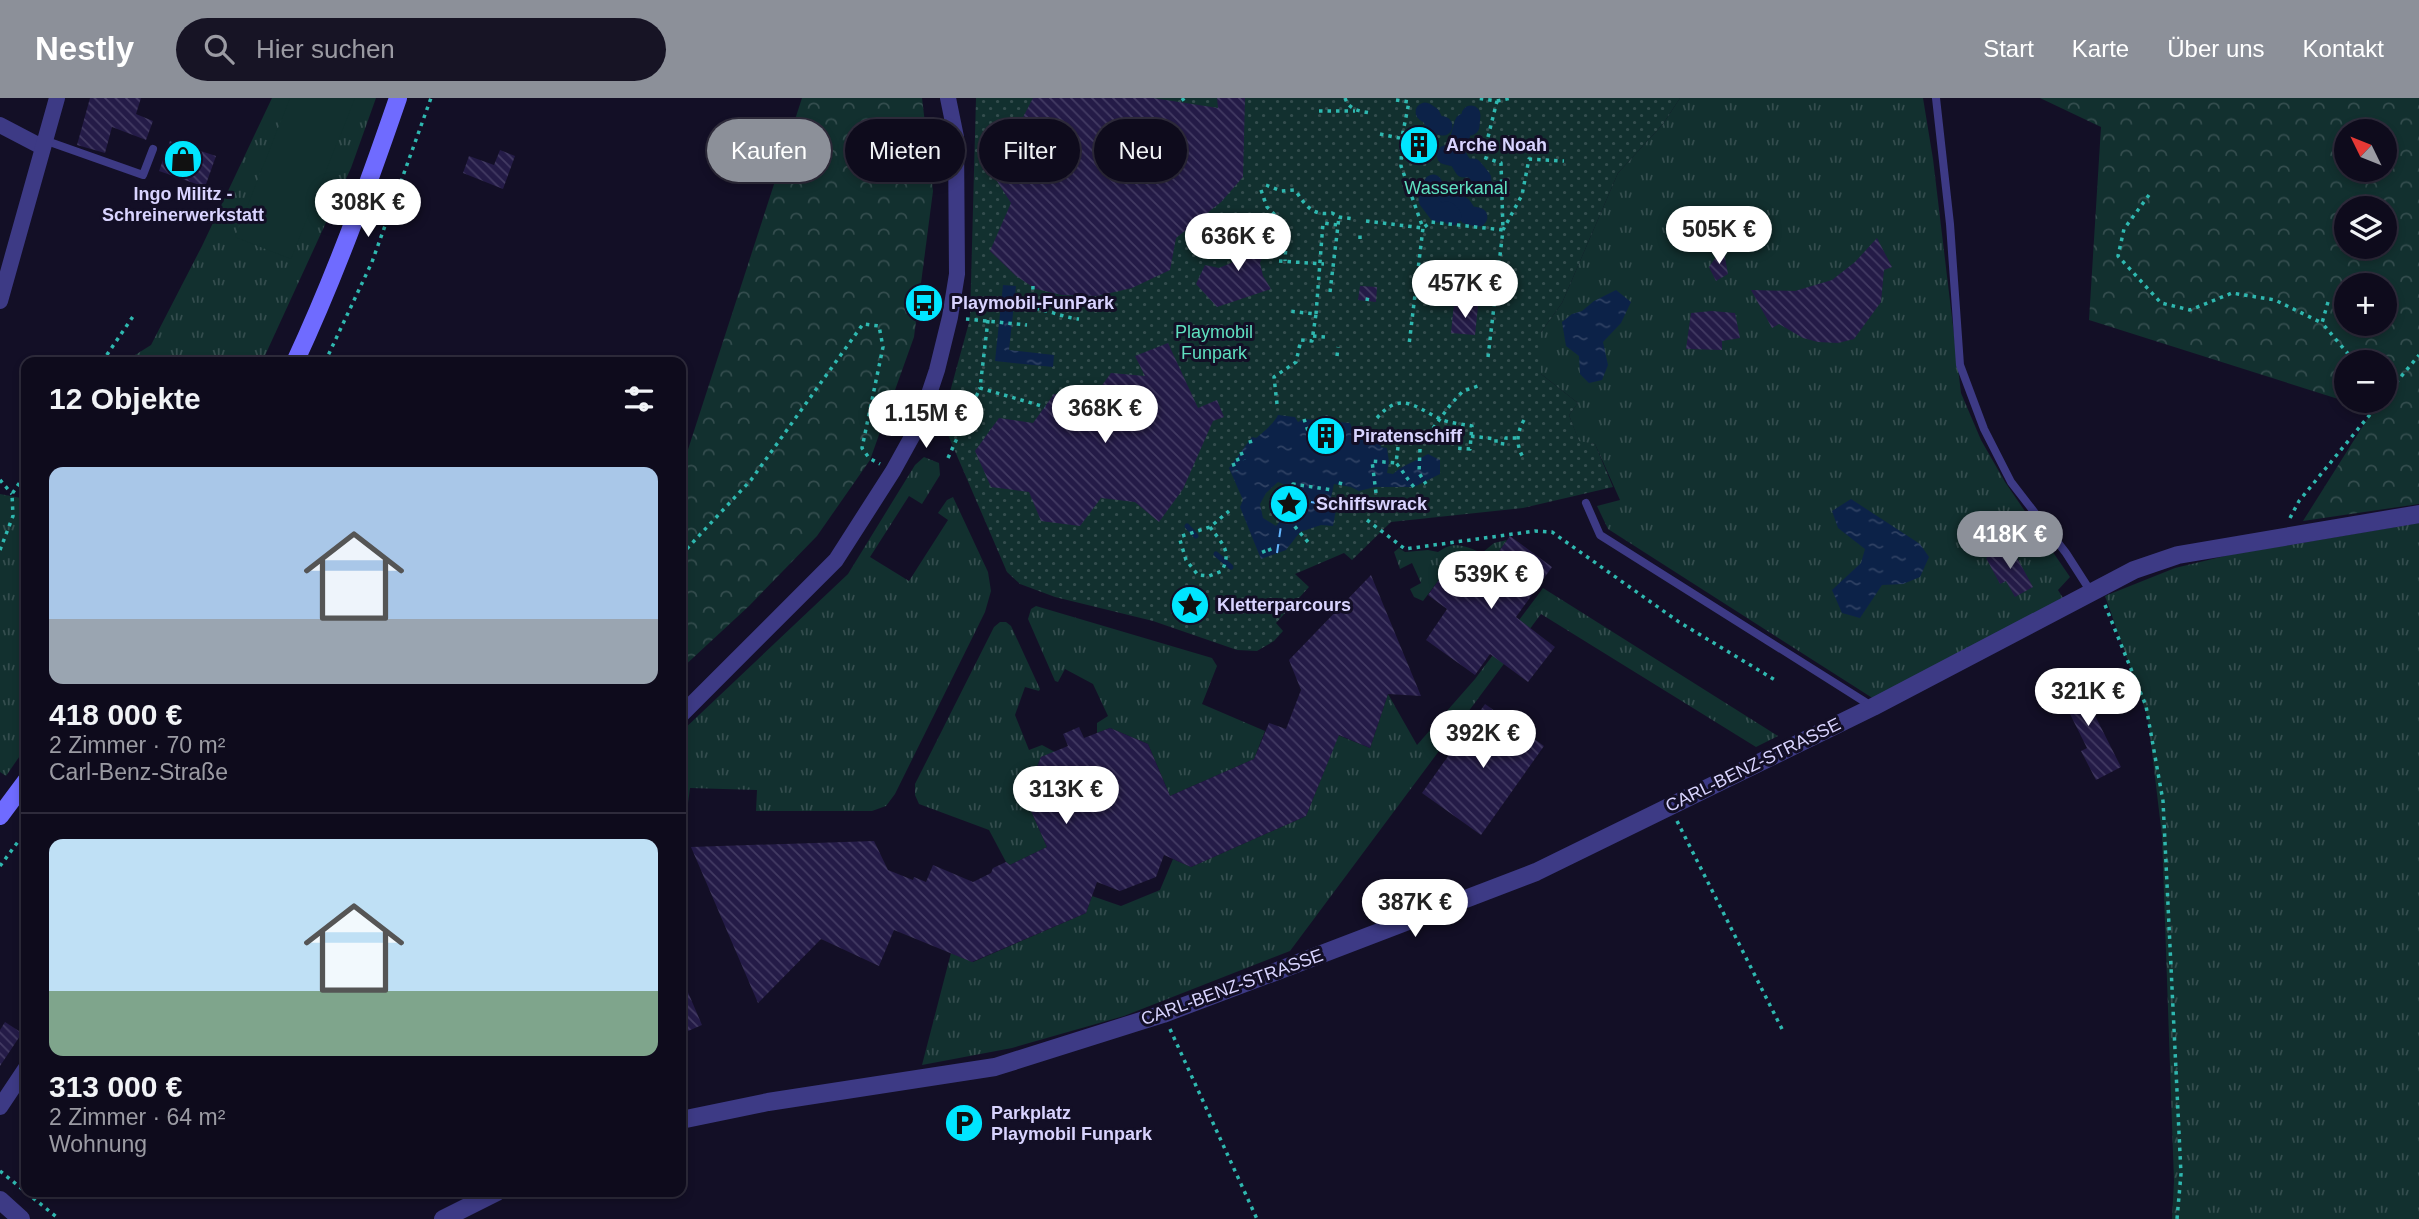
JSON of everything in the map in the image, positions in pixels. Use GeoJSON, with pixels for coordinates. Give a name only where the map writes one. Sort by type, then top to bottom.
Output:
{"type":"FeatureCollection","features":[{"type":"Feature","properties":{"kind":"main road"},"geometry":{"type":"LineString","coordinates":[[297,357],[326,295],[398,98]]}},
{"type":"Feature","properties":{"kind":"main road"},"geometry":{"type":"LineString","coordinates":[[0,816],[21,788]]}},
{"type":"Feature","properties":{"kind":"street"},"geometry":{"type":"LineString","coordinates":[[0,301],[57,98]]}},
{"type":"Feature","properties":{"kind":"street"},"geometry":{"type":"LineString","coordinates":[[686,710],[836,560],[893,471],[919,424],[937,370],[957,274],[956,136],[948,98]]}},
{"type":"Feature","properties":{"kind":"street"},"geometry":{"type":"LineString","coordinates":[[0,125],[43,144]]}},
{"type":"Feature","properties":{"kind":"street","name":"CARL-BENZ-STRASSE"},"geometry":{"type":"LineString","coordinates":[[686,1119],[768,1102],[995,1066],[1163,1014],[1536,872],[1873,707],[2134,570],[2178,555],[2419,514]]}},
{"type":"Feature","properties":{"kind":"street"},"geometry":{"type":"LineString","coordinates":[[0,1107],[21,1076]]}},
{"type":"Feature","properties":{"kind":"street"},"geometry":{"type":"LineString","coordinates":[[443,1219],[486,1197]]}},
{"type":"Feature","properties":{"kind":"street"},"geometry":{"type":"LineString","coordinates":[[0,1200],[21,1219]]}},
{"type":"Feature","properties":{"kind":"lane"},"geometry":{"type":"LineString","coordinates":[[1936,98],[1950,224],[1959,365],[1984,429],[2011,482],[2092,593]]}},
{"type":"Feature","properties":{"kind":"lane"},"geometry":{"type":"LineString","coordinates":[[43,144],[143,175],[153,149]]}},
{"type":"Feature","properties":{"kind":"lane"},"geometry":{"type":"LineString","coordinates":[[1586,503],[1600,535],[1873,707]]}},
{"type":"Feature","properties":{"kind":"path"},"geometry":{"type":"LineString","coordinates":[[326,357],[372,262],[431,98]]}},
{"type":"Feature","properties":{"kind":"path"},"geometry":{"type":"LineString","coordinates":[[1182,98],[1187,105]]}},
{"type":"Feature","properties":{"kind":"path"},"geometry":{"type":"LineString","coordinates":[[1345,98],[1355,111]]}},
{"type":"Feature","properties":{"kind":"path"},"geometry":{"type":"LineString","coordinates":[[1476,98],[1497,101],[1511,98]]}},
{"type":"Feature","properties":{"kind":"path"},"geometry":{"type":"LineString","coordinates":[[1396,100],[1410,100],[1402,137],[1401,166],[1423,228],[1409,345]]}},
{"type":"Feature","properties":{"kind":"path"},"geometry":{"type":"LineString","coordinates":[[1488,357],[1503,230],[1501,163],[1483,157],[1497,101]]}},
{"type":"Feature","properties":{"kind":"path"},"geometry":{"type":"LineString","coordinates":[[1319,111],[1371,113]]}},
{"type":"Feature","properties":{"kind":"path"},"geometry":{"type":"LineString","coordinates":[[1380,134],[1414,141]]}},
{"type":"Feature","properties":{"kind":"path"},"geometry":{"type":"LineString","coordinates":[[1503,230],[1522,195],[1529,159],[1564,161]]}},
{"type":"Feature","properties":{"kind":"path"},"geometry":{"type":"LineString","coordinates":[[1266,185],[1281,191],[1295,190],[1310,211],[1355,219]]}},
{"type":"Feature","properties":{"kind":"path"},"geometry":{"type":"LineString","coordinates":[[1261,190],[1267,207],[1277,217],[1283,229],[1286,243],[1285,261]]}},
{"type":"Feature","properties":{"kind":"path"},"geometry":{"type":"LineString","coordinates":[[2149,195],[2124,229],[2118,256],[2161,303],[2190,310],[2232,293],[2276,300],[2322,323],[2345,350]]}},
{"type":"Feature","properties":{"kind":"path"},"geometry":{"type":"LineString","coordinates":[[1330,292],[1339,217]]}},
{"type":"Feature","properties":{"kind":"path"},"geometry":{"type":"LineString","coordinates":[[1366,221],[1423,228],[1431,222],[1503,230]]}},
{"type":"Feature","properties":{"kind":"path"},"geometry":{"type":"LineString","coordinates":[[1198,222],[1203,229]]}},
{"type":"Feature","properties":{"kind":"path"},"geometry":{"type":"LineString","coordinates":[[1192,246],[1195,233],[1207,223],[1221,223]]}},
{"type":"Feature","properties":{"kind":"path"},"geometry":{"type":"LineString","coordinates":[[1277,404],[1274,377],[1296,362],[1301,340],[1312,341],[1323,223],[1338,225]]}},
{"type":"Feature","properties":{"kind":"path"},"geometry":{"type":"LineString","coordinates":[[1279,261],[1321,263]]}},
{"type":"Feature","properties":{"kind":"path"},"geometry":{"type":"LineString","coordinates":[[1033,286],[1032,308],[1052,311],[1058,316],[1079,318]]}},
{"type":"Feature","properties":{"kind":"path"},"geometry":{"type":"LineString","coordinates":[[2322,323],[2328,302]]}},
{"type":"Feature","properties":{"kind":"path"},"geometry":{"type":"LineString","coordinates":[[1288,311],[1316,314]]}},
{"type":"Feature","properties":{"kind":"path"},"geometry":{"type":"LineString","coordinates":[[105,357],[134,315]]}},
{"type":"Feature","properties":{"kind":"path"},"geometry":{"type":"LineString","coordinates":[[950,317],[1027,325]]}},
{"type":"Feature","properties":{"kind":"path"},"geometry":{"type":"LineString","coordinates":[[948,458],[979,388],[988,320]]}},
{"type":"Feature","properties":{"kind":"path"},"geometry":{"type":"LineString","coordinates":[[686,550],[751,480],[863,324],[879,326],[883,347],[862,448],[869,458],[893,471]]}},
{"type":"Feature","properties":{"kind":"path"},"geometry":{"type":"LineString","coordinates":[[1313,336],[1325,337]]}},
{"type":"Feature","properties":{"kind":"path"},"geometry":{"type":"LineString","coordinates":[[1337,356],[1338,347]]}},
{"type":"Feature","properties":{"kind":"path"},"geometry":{"type":"LineString","coordinates":[[2397,382],[2419,355]]}},
{"type":"Feature","properties":{"kind":"path"},"geometry":{"type":"LineString","coordinates":[[1428,435],[1463,391],[1481,386]]}},
{"type":"Feature","properties":{"kind":"path"},"geometry":{"type":"LineString","coordinates":[[979,388],[1045,407]]}},
{"type":"Feature","properties":{"kind":"path"},"geometry":{"type":"LineString","coordinates":[[1377,418],[1397,402],[1414,404],[1441,420],[1472,426],[1470,449],[1455,448]]}},
{"type":"Feature","properties":{"kind":"path"},"geometry":{"type":"LineString","coordinates":[[2280,537],[2299,501],[2371,413]]}},
{"type":"Feature","properties":{"kind":"path"},"geometry":{"type":"LineString","coordinates":[[1304,419],[1310,434]]}},
{"type":"Feature","properties":{"kind":"path"},"geometry":{"type":"LineString","coordinates":[[1316,433],[1318,420]]}},
{"type":"Feature","properties":{"kind":"path"},"geometry":{"type":"LineString","coordinates":[[1524,420],[1517,438],[1524,459]]}},
{"type":"Feature","properties":{"kind":"path"},"geometry":{"type":"LineString","coordinates":[[1328,431],[1331,421]]}},
{"type":"Feature","properties":{"kind":"path"},"geometry":{"type":"LineString","coordinates":[[1356,440],[1357,433]]}},
{"type":"Feature","properties":{"kind":"path"},"geometry":{"type":"LineString","coordinates":[[1471,436],[1496,439],[1496,443],[1505,444],[1506,438],[1517,438]]}},
{"type":"Feature","properties":{"kind":"path"},"geometry":{"type":"LineString","coordinates":[[1396,463],[1398,447]]}},
{"type":"Feature","properties":{"kind":"path"},"geometry":{"type":"LineString","coordinates":[[1420,449],[1419,472],[1425,482]]}},
{"type":"Feature","properties":{"kind":"path"},"geometry":{"type":"LineString","coordinates":[[1241,452],[1244,460]]}},
{"type":"Feature","properties":{"kind":"path"},"geometry":{"type":"LineString","coordinates":[[1237,458],[1240,465]]}},
{"type":"Feature","properties":{"kind":"path"},"geometry":{"type":"LineString","coordinates":[[1376,493],[1372,461],[1396,463],[1414,487]]}},
{"type":"Feature","properties":{"kind":"path"},"geometry":{"type":"LineString","coordinates":[[1233,463],[1236,471]]}},
{"type":"Feature","properties":{"kind":"path"},"geometry":{"type":"LineString","coordinates":[[0,480],[12,494]]}},
{"type":"Feature","properties":{"kind":"path"},"geometry":{"type":"LineString","coordinates":[[0,550],[13,516],[12,494],[21,480]]}},
{"type":"Feature","properties":{"kind":"path"},"geometry":{"type":"LineString","coordinates":[[1308,542],[1291,522],[1282,519],[1286,493],[1292,494],[1293,484],[1333,490]]}},
{"type":"Feature","properties":{"kind":"path"},"geometry":{"type":"LineString","coordinates":[[1286,497],[1311,502]]}},
{"type":"Feature","properties":{"kind":"path"},"geometry":{"type":"LineString","coordinates":[[1210,527],[1226,550],[1227,560],[1222,571],[1209,576],[1198,575],[1186,560],[1180,540],[1182,536],[1210,527],[1229,511]]}},
{"type":"Feature","properties":{"kind":"path"},"geometry":{"type":"LineString","coordinates":[[1367,520],[1405,549],[1535,531],[1552,532],[1679,622],[1775,680]]}},
{"type":"Feature","properties":{"kind":"path"},"geometry":{"type":"LineString","coordinates":[[1269,548],[1272,555]]}},
{"type":"Feature","properties":{"kind":"path"},"geometry":{"type":"LineString","coordinates":[[1262,550],[1266,557]]}},
{"type":"Feature","properties":{"kind":"path"},"geometry":{"type":"LineString","coordinates":[[2092,593],[2108,607],[2146,706],[2163,802],[2181,1174],[2177,1219]]}},
{"type":"Feature","properties":{"kind":"path"},"geometry":{"type":"LineString","coordinates":[[1670,806],[1784,1033]]}},
{"type":"Feature","properties":{"kind":"path"},"geometry":{"type":"LineString","coordinates":[[0,866],[21,838]]}},
{"type":"Feature","properties":{"kind":"path"},"geometry":{"type":"LineString","coordinates":[[1163,1014],[1257,1219]]}},
{"type":"Feature","properties":{"kind":"path"},"geometry":{"type":"LineString","coordinates":[[0,1171],[21,1188]]}},
{"type":"Feature","properties":{"kind":"path"},"geometry":{"type":"LineString","coordinates":[[32,1197],[59,1219]]}},
{"type":"Feature","properties":{"kind":"green space"},"geometry":{"type":"Polygon","coordinates":[[[272,98],[376,98],[351,168],[264,357],[132,357],[151,345],[202,246],[272,98]]]}},
{"type":"Feature","properties":{"kind":"green space"},"geometry":{"type":"Polygon","coordinates":[[[290,98],[355,98],[291,259],[235,237],[290,98]]]}},
{"type":"Feature","properties":{"kind":"green space"},"geometry":{"type":"Polygon","coordinates":[[[802,98],[922,98],[924,119],[845,119],[845,182],[932,182],[933,191],[914,337],[870,460],[817,536],[749,606],[686,664],[686,456],[775,182],[831,182],[831,119],[795,119],[802,98]]]}},
{"type":"Feature","properties":{"kind":"green space","name":"Playmobil Funpark"},"geometry":{"type":"Polygon","coordinates":[[[976,98],[1680,98],[1663,124],[1618,173],[1562,303],[1541,332],[1541,374],[1578,403],[1569,415],[1579,441],[1595,444],[1613,487],[1523,508],[1391,522],[1352,560],[1344,553],[1295,574],[1309,587],[1276,623],[1283,631],[1274,641],[1257,651],[1237,650],[1153,621],[1055,597],[1020,584],[1007,572],[942,421],[970,319],[976,98]]]}},
{"type":"Feature","properties":{"kind":"green space"},"geometry":{"type":"Polygon","coordinates":[[[1680,98],[1923,98],[1933,159],[1961,393],[1981,440],[2005,482],[2070,577],[2058,590],[2063,598],[1874,699],[1608,529],[1597,506],[1620,500],[1595,444],[1579,442],[1569,415],[1578,403],[1541,374],[1541,332],[1562,303],[1618,173],[1663,124],[1680,98]]]}},
{"type":"Feature","properties":{"kind":"green space"},"geometry":{"type":"Polygon","coordinates":[[[2040,98],[2419,98],[2419,504],[2303,521],[2371,413],[2397,413],[2397,350],[2334,350],[2334,398],[2089,320],[2101,127],[2040,98]]]}},
{"type":"Feature","properties":{"kind":"green space"},"geometry":{"type":"Polygon","coordinates":[[[1437,264],[1485,270],[1482,293],[1434,287],[1437,264]]]}},
{"type":"Feature","properties":{"kind":"green space"},"geometry":{"type":"Polygon","coordinates":[[[924,457],[939,463],[940,475],[922,504],[909,496],[870,557],[909,581],[948,520],[938,513],[947,500],[953,497],[988,572],[991,591],[985,612],[895,794],[886,806],[872,811],[756,811],[757,790],[690,788],[686,803],[686,727],[848,574],[915,465],[924,457]]]}},
{"type":"Feature","properties":{"kind":"green space"},"geometry":{"type":"Polygon","coordinates":[[[0,494],[21,498],[21,754],[6,776],[0,772],[0,494]]]}},
{"type":"Feature","properties":{"kind":"green space"},"geometry":{"type":"Polygon","coordinates":[[[2419,523],[2419,1219],[2172,1219],[2174,1181],[2162,836],[2148,718],[2105,596],[2175,568],[2229,555],[2419,523]]]}},
{"type":"Feature","properties":{"kind":"green space"},"geometry":{"type":"Polygon","coordinates":[[[1507,540],[1485,571],[1459,553],[1423,601],[1414,597],[1410,589],[1421,583],[1412,563],[1400,569],[1394,552],[1399,548],[1405,552],[1438,552],[1455,545],[1482,553],[1494,543],[1507,540]]]}},
{"type":"Feature","properties":{"kind":"green space"},"geometry":{"type":"Polygon","coordinates":[[[1543,588],[1778,736],[1756,747],[1541,614],[1290,951],[1124,1016],[1012,1048],[922,1065],[951,953],[973,962],[1086,913],[1092,896],[1121,906],[1160,890],[1173,859],[1191,867],[1306,816],[1333,749],[1333,733],[1370,748],[1388,694],[1417,745],[1475,679],[1543,588]]]}},
{"type":"Feature","properties":{"kind":"green space"},"geometry":{"type":"Polygon","coordinates":[[[1036,606],[1212,658],[1217,666],[1202,704],[1265,731],[1254,759],[1170,796],[1148,744],[1110,728],[1097,733],[1097,723],[1108,716],[1093,684],[1065,669],[1058,682],[1055,681],[1028,619],[1031,609],[1036,606]]]}},
{"type":"Feature","properties":{"kind":"green space"},"geometry":{"type":"Polygon","coordinates":[[[1000,622],[1011,626],[1040,689],[1039,691],[1025,687],[1015,715],[1029,750],[1042,745],[1055,752],[1041,757],[1025,797],[1047,847],[1010,865],[989,830],[919,804],[915,795],[915,784],[994,627],[1000,622]]]}},
{"type":"Feature","properties":{"kind":"water"},"geometry":{"type":"Polygon","coordinates":[[[1003,285],[1016,286],[1009,350],[1054,355],[1053,367],[995,361],[1003,285]]]}},
{"type":"Feature","properties":{"kind":"water"},"geometry":{"type":"Polygon","coordinates":[[[1616,290],[1631,302],[1621,323],[1603,342],[1608,365],[1602,380],[1589,383],[1580,374],[1579,356],[1566,346],[1562,322],[1616,290]]]}},
{"type":"Feature","properties":{"kind":"water"},"geometry":{"type":"Polygon","coordinates":[[[1278,415],[1295,417],[1298,422],[1304,419],[1350,423],[1354,433],[1368,435],[1369,438],[1379,436],[1381,447],[1387,448],[1387,473],[1393,474],[1428,454],[1440,460],[1440,474],[1414,487],[1375,487],[1359,491],[1334,484],[1330,502],[1337,504],[1333,526],[1321,525],[1300,532],[1286,550],[1261,559],[1240,507],[1243,500],[1229,468],[1252,437],[1259,436],[1278,415]],[[1278,482],[1266,493],[1260,504],[1263,518],[1276,526],[1282,519],[1291,521],[1297,502],[1310,504],[1311,500],[1298,497],[1298,492],[1289,491],[1290,487],[1278,482]]]}},
{"type":"Feature","properties":{"kind":"water"},"geometry":{"type":"Polygon","coordinates":[[[1851,499],[1920,544],[1929,557],[1920,577],[1903,584],[1882,585],[1860,618],[1842,613],[1832,590],[1861,563],[1865,549],[1838,528],[1832,511],[1851,499]]]}},
{"type":"Feature","properties":{"kind":"building"},"geometry":{"type":"Polygon","coordinates":[[[90,98],[141,98],[136,114],[153,121],[146,140],[112,127],[105,153],[77,145],[90,98]]]}},
{"type":"Feature","properties":{"kind":"building"},"geometry":{"type":"Polygon","coordinates":[[[1033,98],[1153,98],[1218,108],[1217,98],[1245,98],[1243,177],[1221,202],[1176,238],[1170,270],[1132,288],[1097,296],[1062,295],[1036,289],[1016,276],[990,251],[1011,203],[998,182],[1080,182],[1080,119],[1022,119],[1033,98]]]}},
{"type":"Feature","properties":{"kind":"building"},"geometry":{"type":"Polygon","coordinates":[[[170,141],[216,156],[205,187],[159,171],[170,141]]]}},
{"type":"Feature","properties":{"kind":"building"},"geometry":{"type":"Polygon","coordinates":[[[500,150],[515,156],[503,189],[463,173],[469,156],[494,165],[500,150]]]}},
{"type":"Feature","properties":{"kind":"building"},"geometry":{"type":"Polygon","coordinates":[[[1258,231],[1274,237],[1264,249],[1260,263],[1263,276],[1271,289],[1217,307],[1196,284],[1205,265],[1219,268],[1231,263],[1240,251],[1241,237],[1258,231]]]}},
{"type":"Feature","properties":{"kind":"building"},"geometry":{"type":"Polygon","coordinates":[[[1877,238],[1892,267],[1884,270],[1881,302],[1854,339],[1838,343],[1818,342],[1803,338],[1779,324],[1772,328],[1751,290],[1795,291],[1832,280],[1855,262],[1877,238]]]}},
{"type":"Feature","properties":{"kind":"building"},"geometry":{"type":"Polygon","coordinates":[[[1723,247],[1728,274],[1716,281],[1709,267],[1723,247]]]}},
{"type":"Feature","properties":{"kind":"building"},"geometry":{"type":"Polygon","coordinates":[[[1360,286],[1377,287],[1376,302],[1358,300],[1360,286]]]}},
{"type":"Feature","properties":{"kind":"building"},"geometry":{"type":"Polygon","coordinates":[[[1454,304],[1478,306],[1475,335],[1451,333],[1454,304]]]}},
{"type":"Feature","properties":{"kind":"building"},"geometry":{"type":"Polygon","coordinates":[[[1691,313],[1735,313],[1740,338],[1722,341],[1722,350],[1686,349],[1691,313]]]}},
{"type":"Feature","properties":{"kind":"building"},"geometry":{"type":"Polygon","coordinates":[[[1168,343],[1198,408],[1217,400],[1224,417],[1213,421],[1183,489],[1159,522],[1135,502],[1101,498],[1080,526],[1041,521],[1029,492],[991,487],[975,451],[999,418],[1033,423],[1054,394],[1092,399],[1111,373],[1145,376],[1135,356],[1168,343]]]}},
{"type":"Feature","properties":{"kind":"building"},"geometry":{"type":"Polygon","coordinates":[[[1510,536],[1552,567],[1516,617],[1555,647],[1528,682],[1490,654],[1475,675],[1426,640],[1447,609],[1428,595],[1459,552],[1485,571],[1510,536]]]}},
{"type":"Feature","properties":{"kind":"building"},"geometry":{"type":"Polygon","coordinates":[[[2010,545],[2033,587],[2015,597],[2006,581],[2000,584],[1986,558],[2010,545]]]}},
{"type":"Feature","properties":{"kind":"building"},"geometry":{"type":"Polygon","coordinates":[[[1371,575],[1421,696],[1388,694],[1370,748],[1339,735],[1306,816],[1191,867],[1164,855],[1156,877],[1120,891],[1097,882],[1086,913],[972,962],[894,930],[879,966],[821,939],[758,1003],[691,847],[874,841],[888,870],[926,882],[933,865],[973,882],[991,873],[993,868],[1006,862],[1010,865],[1047,847],[1025,797],[1041,757],[1068,746],[1063,734],[1079,727],[1084,738],[1110,728],[1148,744],[1170,796],[1254,759],[1269,723],[1286,729],[1301,690],[1289,660],[1371,575]]]}},
{"type":"Feature","properties":{"kind":"building"},"geometry":{"type":"Polygon","coordinates":[[[2073,672],[2121,767],[2096,780],[2081,751],[2087,748],[2054,682],[2073,672]]]}},
{"type":"Feature","properties":{"kind":"building"},"geometry":{"type":"Polygon","coordinates":[[[1485,704],[1544,746],[1481,835],[1422,793],[1485,704]]]}},
{"type":"Feature","properties":{"kind":"building"},"geometry":{"type":"Polygon","coordinates":[[[686,988],[702,1025],[686,1032],[686,988]]]}},
{"type":"Feature","properties":{"kind":"building"},"geometry":{"type":"Polygon","coordinates":[[[5,1022],[21,1034],[0,1066],[0,1030],[5,1022]]]}},
{"type":"Feature","properties":{"kind":"waterway"},"geometry":{"type":"LineString","coordinates":[[1425,112],[1435,124],[1443,126]]}},
{"type":"Feature","properties":{"kind":"waterway"},"geometry":{"type":"LineString","coordinates":[[1460,137],[1464,123],[1470,126],[1471,115]]}},
{"type":"Feature","properties":{"kind":"waterway"},"geometry":{"type":"LineString","coordinates":[[1446,155],[1458,158],[1464,168],[1473,168],[1482,179]]}},
{"type":"Feature","properties":{"kind":"waterway"},"geometry":{"type":"LineString","coordinates":[[1433,184],[1436,194],[1448,194],[1452,203],[1462,206],[1468,215],[1478,217]]}},
{"type":"Feature","properties":{"kind":"waterway"},"geometry":{"type":"LineString","coordinates":[[1428,200],[1438,213],[1447,211],[1452,216]]}},
{"type":"Feature","properties":{"kind":"waterway"},"geometry":{"type":"LineString","coordinates":[[1187,526],[1196,536]]}},
{"type":"Feature","properties":{"kind":"waterway"},"geometry":{"type":"LineString","coordinates":[[1216,554],[1231,567]]}},
{"type":"Feature","properties":{"kind":"ferry route"},"geometry":{"type":"LineString","coordinates":[[1311,502],[1336,507]]}},
{"type":"Feature","properties":{"kind":"ferry route"},"geometry":{"type":"LineString","coordinates":[[1277,553],[1282,519]]}},
{"type":"Feature","properties":{"kind":"place","name":"Arche Noah"},"geometry":{"type":"Point","coordinates":[1419,145]}},
{"type":"Feature","properties":{"kind":"place","name":"Ingo Militz - Schreinerwerkstatt"},"geometry":{"type":"Point","coordinates":[183,159]}},
{"type":"Feature","properties":{"kind":"place","name":"Playmobil-FunPark"},"geometry":{"type":"Point","coordinates":[924,303]}},
{"type":"Feature","properties":{"kind":"place","name":"Piratenschiff"},"geometry":{"type":"Point","coordinates":[1326,436]}},
{"type":"Feature","properties":{"kind":"place","name":"Schiffswrack"},"geometry":{"type":"Point","coordinates":[1289,504]}},
{"type":"Feature","properties":{"kind":"place","name":"Kletterparcours"},"geometry":{"type":"Point","coordinates":[1190,605]}},
{"type":"Feature","properties":{"kind":"place","name":"Parkplatz Playmobil Funpark"},"geometry":{"type":"Point","coordinates":[964,1123]}},
{"type":"Feature","properties":{"kind":"park label","name":"Wasserkanal"},"geometry":{"type":"Point","coordinates":[1456,188]}}]}
